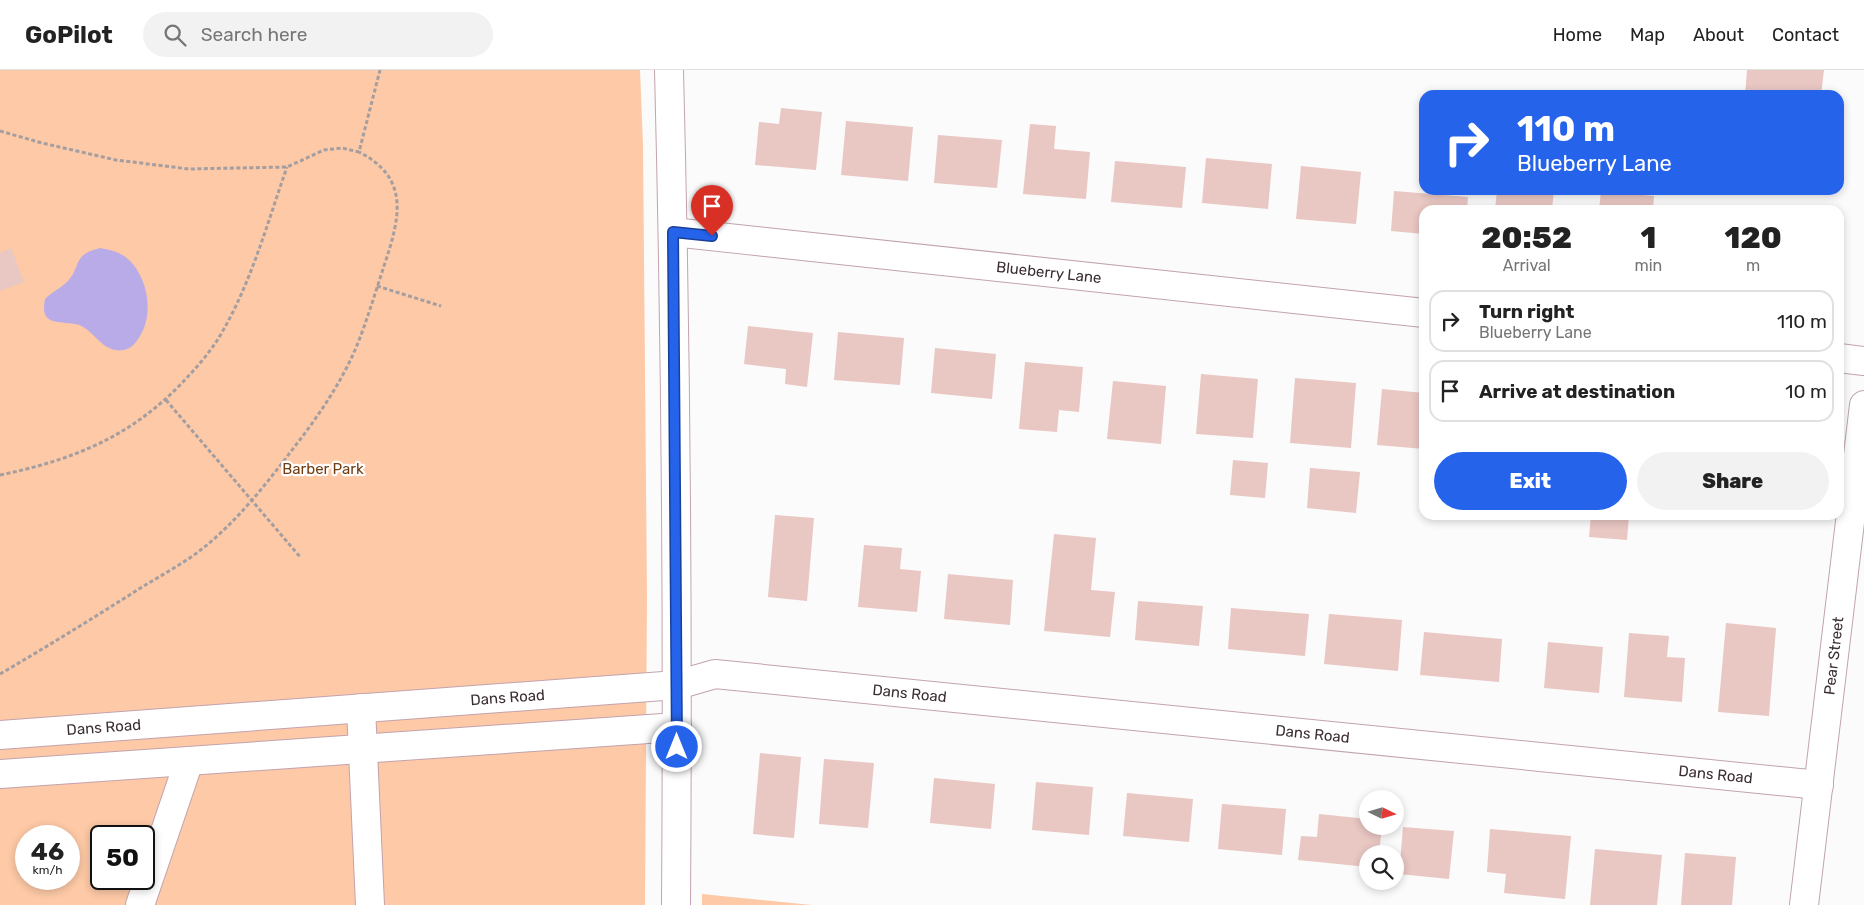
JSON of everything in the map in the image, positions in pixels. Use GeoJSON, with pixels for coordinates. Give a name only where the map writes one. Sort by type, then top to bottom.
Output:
{"type":"FeatureCollection","features":[{"type":"Feature","properties":{"kind":"street"},"geometry":{"type":"LineString","coordinates":[[669,70],[673,232],[678,727],[676,905]]}},
{"type":"Feature","properties":{"kind":"street","name":"Blueberry Lane"},"geometry":{"type":"LineString","coordinates":[[673,232],[1419,312]]}},
{"type":"Feature","properties":{"kind":"street"},"geometry":{"type":"LineString","coordinates":[[1844,359],[1864,361]]}},
{"type":"Feature","properties":{"kind":"street","name":"Pear Street"},"geometry":{"type":"LineString","coordinates":[[1804,905],[1864,405]]}},
{"type":"Feature","properties":{"kind":"street","name":"Dans Road"},"geometry":{"type":"LineString","coordinates":[[0,735],[677,685],[715,674],[1819,786]]}},
{"type":"Feature","properties":{"kind":"street"},"geometry":{"type":"LineString","coordinates":[[360,708],[370,905]]}},
{"type":"Feature","properties":{"kind":"street"},"geometry":{"type":"LineString","coordinates":[[0,774],[678,727]]}},
{"type":"Feature","properties":{"kind":"street"},"geometry":{"type":"LineString","coordinates":[[140,905],[190,761]]}},
{"type":"Feature","properties":{"kind":"path"},"geometry":{"type":"LineString","coordinates":[[359,152],[380,70]]}},
{"type":"Feature","properties":{"kind":"path"},"geometry":{"type":"LineString","coordinates":[[0,131],[42,144],[116,160],[189,169],[287,167],[324,150],[342,148],[359,152],[374,160],[389,175],[396,192],[397,214],[393,237],[361,336],[342,376],[311,426],[252,501],[237,518],[202,549],[78,628],[0,674]]}},
{"type":"Feature","properties":{"kind":"path"},"geometry":{"type":"LineString","coordinates":[[0,475],[35,468],[80,453],[137,423],[166,400],[197,367],[222,332],[250,271],[287,167]]}},
{"type":"Feature","properties":{"kind":"path"},"geometry":{"type":"LineString","coordinates":[[377,286],[441,306]]}},
{"type":"Feature","properties":{"kind":"path"},"geometry":{"type":"LineString","coordinates":[[166,400],[301,558]]}},
{"type":"Feature","properties":{"kind":"green space","name":"Barber Park"},"geometry":{"type":"Polygon","coordinates":[[[0,70],[640,70],[643,145],[647,596],[645,905],[0,905],[0,70]]]}},
{"type":"Feature","properties":{"kind":"green space"},"geometry":{"type":"Polygon","coordinates":[[[702,894],[812,905],[702,905],[702,894]]]}},
{"type":"Feature","properties":{"kind":"shaded area"},"geometry":{"type":"Polygon","coordinates":[[[100,248],[115,252],[128,259],[140,276],[147,296],[147,317],[140,336],[131,347],[123,350],[109,348],[87,329],[75,324],[55,322],[47,318],[45,313],[45,299],[68,281],[81,257],[100,248]]]}},
{"type":"Feature","properties":{"kind":"building"},"geometry":{"type":"Polygon","coordinates":[[[1747,70],[1824,70],[1822,90],[1745,90],[1747,70]]]}},
{"type":"Feature","properties":{"kind":"building"},"geometry":{"type":"Polygon","coordinates":[[[781,108],[822,112],[816,170],[755,165],[759,122],[779,124],[781,108]]]}},
{"type":"Feature","properties":{"kind":"building"},"geometry":{"type":"Polygon","coordinates":[[[846,121],[913,127],[908,181],[841,175],[846,121]]]}},
{"type":"Feature","properties":{"kind":"building"},"geometry":{"type":"Polygon","coordinates":[[[1030,124],[1056,126],[1054,149],[1090,152],[1086,199],[1023,194],[1030,124]]]}},
{"type":"Feature","properties":{"kind":"building"},"geometry":{"type":"Polygon","coordinates":[[[938,135],[1002,140],[997,188],[934,183],[938,135]]]}},
{"type":"Feature","properties":{"kind":"building"},"geometry":{"type":"Polygon","coordinates":[[[1206,158],[1272,164],[1268,209],[1202,203],[1206,158]]]}},
{"type":"Feature","properties":{"kind":"building"},"geometry":{"type":"Polygon","coordinates":[[[1115,161],[1186,167],[1182,208],[1111,202],[1115,161]]]}},
{"type":"Feature","properties":{"kind":"building"},"geometry":{"type":"Polygon","coordinates":[[[1301,166],[1361,172],[1356,224],[1296,219],[1301,166]]]}},
{"type":"Feature","properties":{"kind":"building"},"geometry":{"type":"Polygon","coordinates":[[[1394,191],[1419,193],[1419,195],[1468,197],[1467,205],[1419,205],[1419,234],[1391,231],[1394,191]]]}},
{"type":"Feature","properties":{"kind":"building"},"geometry":{"type":"Polygon","coordinates":[[[1496,195],[1554,195],[1552,205],[1496,205],[1496,195]]]}},
{"type":"Feature","properties":{"kind":"building"},"geometry":{"type":"Polygon","coordinates":[[[1601,195],[1654,196],[1653,205],[1600,205],[1601,195]]]}},
{"type":"Feature","properties":{"kind":"building"},"geometry":{"type":"Polygon","coordinates":[[[11,248],[24,282],[0,291],[0,253],[11,248]]]}},
{"type":"Feature","properties":{"kind":"building"},"geometry":{"type":"Polygon","coordinates":[[[748,326],[813,333],[807,387],[785,384],[786,369],[744,364],[748,326]]]}},
{"type":"Feature","properties":{"kind":"building"},"geometry":{"type":"Polygon","coordinates":[[[838,332],[904,338],[900,385],[834,380],[838,332]]]}},
{"type":"Feature","properties":{"kind":"building"},"geometry":{"type":"Polygon","coordinates":[[[935,348],[996,354],[992,399],[931,393],[935,348]]]}},
{"type":"Feature","properties":{"kind":"building"},"geometry":{"type":"Polygon","coordinates":[[[1025,362],[1083,367],[1079,412],[1059,410],[1057,432],[1019,429],[1025,362]]]}},
{"type":"Feature","properties":{"kind":"building"},"geometry":{"type":"Polygon","coordinates":[[[1201,374],[1258,379],[1253,438],[1196,434],[1201,374]]]}},
{"type":"Feature","properties":{"kind":"building"},"geometry":{"type":"Polygon","coordinates":[[[1295,378],[1356,383],[1351,448],[1290,443],[1295,378]]]}},
{"type":"Feature","properties":{"kind":"building"},"geometry":{"type":"Polygon","coordinates":[[[1113,381],[1166,386],[1161,444],[1107,439],[1113,381]]]}},
{"type":"Feature","properties":{"kind":"building"},"geometry":{"type":"Polygon","coordinates":[[[1382,389],[1419,393],[1419,449],[1377,445],[1382,389]]]}},
{"type":"Feature","properties":{"kind":"building"},"geometry":{"type":"Polygon","coordinates":[[[1233,460],[1268,463],[1265,498],[1230,495],[1233,460]]]}},
{"type":"Feature","properties":{"kind":"building"},"geometry":{"type":"Polygon","coordinates":[[[1310,468],[1360,472],[1356,513],[1307,508],[1310,468]]]}},
{"type":"Feature","properties":{"kind":"building"},"geometry":{"type":"Polygon","coordinates":[[[775,515],[814,518],[807,601],[768,597],[775,515]]]}},
{"type":"Feature","properties":{"kind":"building"},"geometry":{"type":"Polygon","coordinates":[[[1591,520],[1629,520],[1627,540],[1589,537],[1591,520]]]}},
{"type":"Feature","properties":{"kind":"building"},"geometry":{"type":"Polygon","coordinates":[[[1054,534],[1096,538],[1091,590],[1115,592],[1110,637],[1044,631],[1054,534]]]}},
{"type":"Feature","properties":{"kind":"building"},"geometry":{"type":"Polygon","coordinates":[[[864,545],[902,548],[900,569],[921,571],[917,612],[858,607],[864,545]]]}},
{"type":"Feature","properties":{"kind":"building"},"geometry":{"type":"Polygon","coordinates":[[[948,574],[1013,580],[1010,625],[944,619],[948,574]]]}},
{"type":"Feature","properties":{"kind":"building"},"geometry":{"type":"Polygon","coordinates":[[[1138,601],[1203,606],[1199,646],[1135,640],[1138,601]]]}},
{"type":"Feature","properties":{"kind":"building"},"geometry":{"type":"Polygon","coordinates":[[[1231,608],[1309,614],[1305,656],[1228,649],[1231,608]]]}},
{"type":"Feature","properties":{"kind":"building"},"geometry":{"type":"Polygon","coordinates":[[[1329,614],[1402,620],[1398,671],[1324,664],[1329,614]]]}},
{"type":"Feature","properties":{"kind":"building"},"geometry":{"type":"Polygon","coordinates":[[[1726,623],[1776,628],[1769,716],[1718,712],[1726,623]]]}},
{"type":"Feature","properties":{"kind":"building"},"geometry":{"type":"Polygon","coordinates":[[[1424,632],[1502,639],[1499,682],[1420,675],[1424,632]]]}},
{"type":"Feature","properties":{"kind":"building"},"geometry":{"type":"Polygon","coordinates":[[[1629,633],[1669,636],[1667,657],[1685,658],[1682,702],[1624,697],[1629,633]]]}},
{"type":"Feature","properties":{"kind":"building"},"geometry":{"type":"Polygon","coordinates":[[[1548,642],[1603,647],[1599,693],[1544,688],[1548,642]]]}},
{"type":"Feature","properties":{"kind":"building"},"geometry":{"type":"Polygon","coordinates":[[[760,753],[801,757],[794,838],[753,834],[760,753]]]}},
{"type":"Feature","properties":{"kind":"building"},"geometry":{"type":"Polygon","coordinates":[[[824,759],[874,763],[868,828],[819,824],[824,759]]]}},
{"type":"Feature","properties":{"kind":"building"},"geometry":{"type":"Polygon","coordinates":[[[934,778],[995,784],[991,829],[930,823],[934,778]]]}},
{"type":"Feature","properties":{"kind":"building"},"geometry":{"type":"Polygon","coordinates":[[[1036,782],[1093,787],[1089,835],[1032,830],[1036,782]]]}},
{"type":"Feature","properties":{"kind":"building"},"geometry":{"type":"Polygon","coordinates":[[[1127,793],[1193,799],[1189,842],[1123,836],[1127,793]]]}},
{"type":"Feature","properties":{"kind":"building"},"geometry":{"type":"Polygon","coordinates":[[[1222,804],[1286,809],[1282,855],[1218,849],[1222,804]]]}},
{"type":"Feature","properties":{"kind":"building"},"geometry":{"type":"Polygon","coordinates":[[[1319,814],[1359,818],[1359,835],[1381,835],[1380,845],[1359,845],[1359,866],[1298,860],[1301,836],[1317,837],[1319,814]]]}},
{"type":"Feature","properties":{"kind":"building"},"geometry":{"type":"Polygon","coordinates":[[[1404,827],[1454,831],[1449,879],[1404,874],[1404,845],[1401,845],[1404,827]]]}},
{"type":"Feature","properties":{"kind":"building"},"geometry":{"type":"Polygon","coordinates":[[[1490,829],[1571,836],[1565,899],[1504,893],[1506,874],[1487,872],[1490,829]]]}},
{"type":"Feature","properties":{"kind":"building"},"geometry":{"type":"Polygon","coordinates":[[[1595,849],[1662,855],[1657,905],[1590,905],[1595,849]]]}},
{"type":"Feature","properties":{"kind":"building"},"geometry":{"type":"Polygon","coordinates":[[[1685,853],[1736,857],[1732,905],[1681,905],[1685,853]]]}},
{"type":"Feature","properties":{"kind":"route"},"geometry":{"type":"LineString","coordinates":[[677,747],[673,232],[712,236]]}}]}
